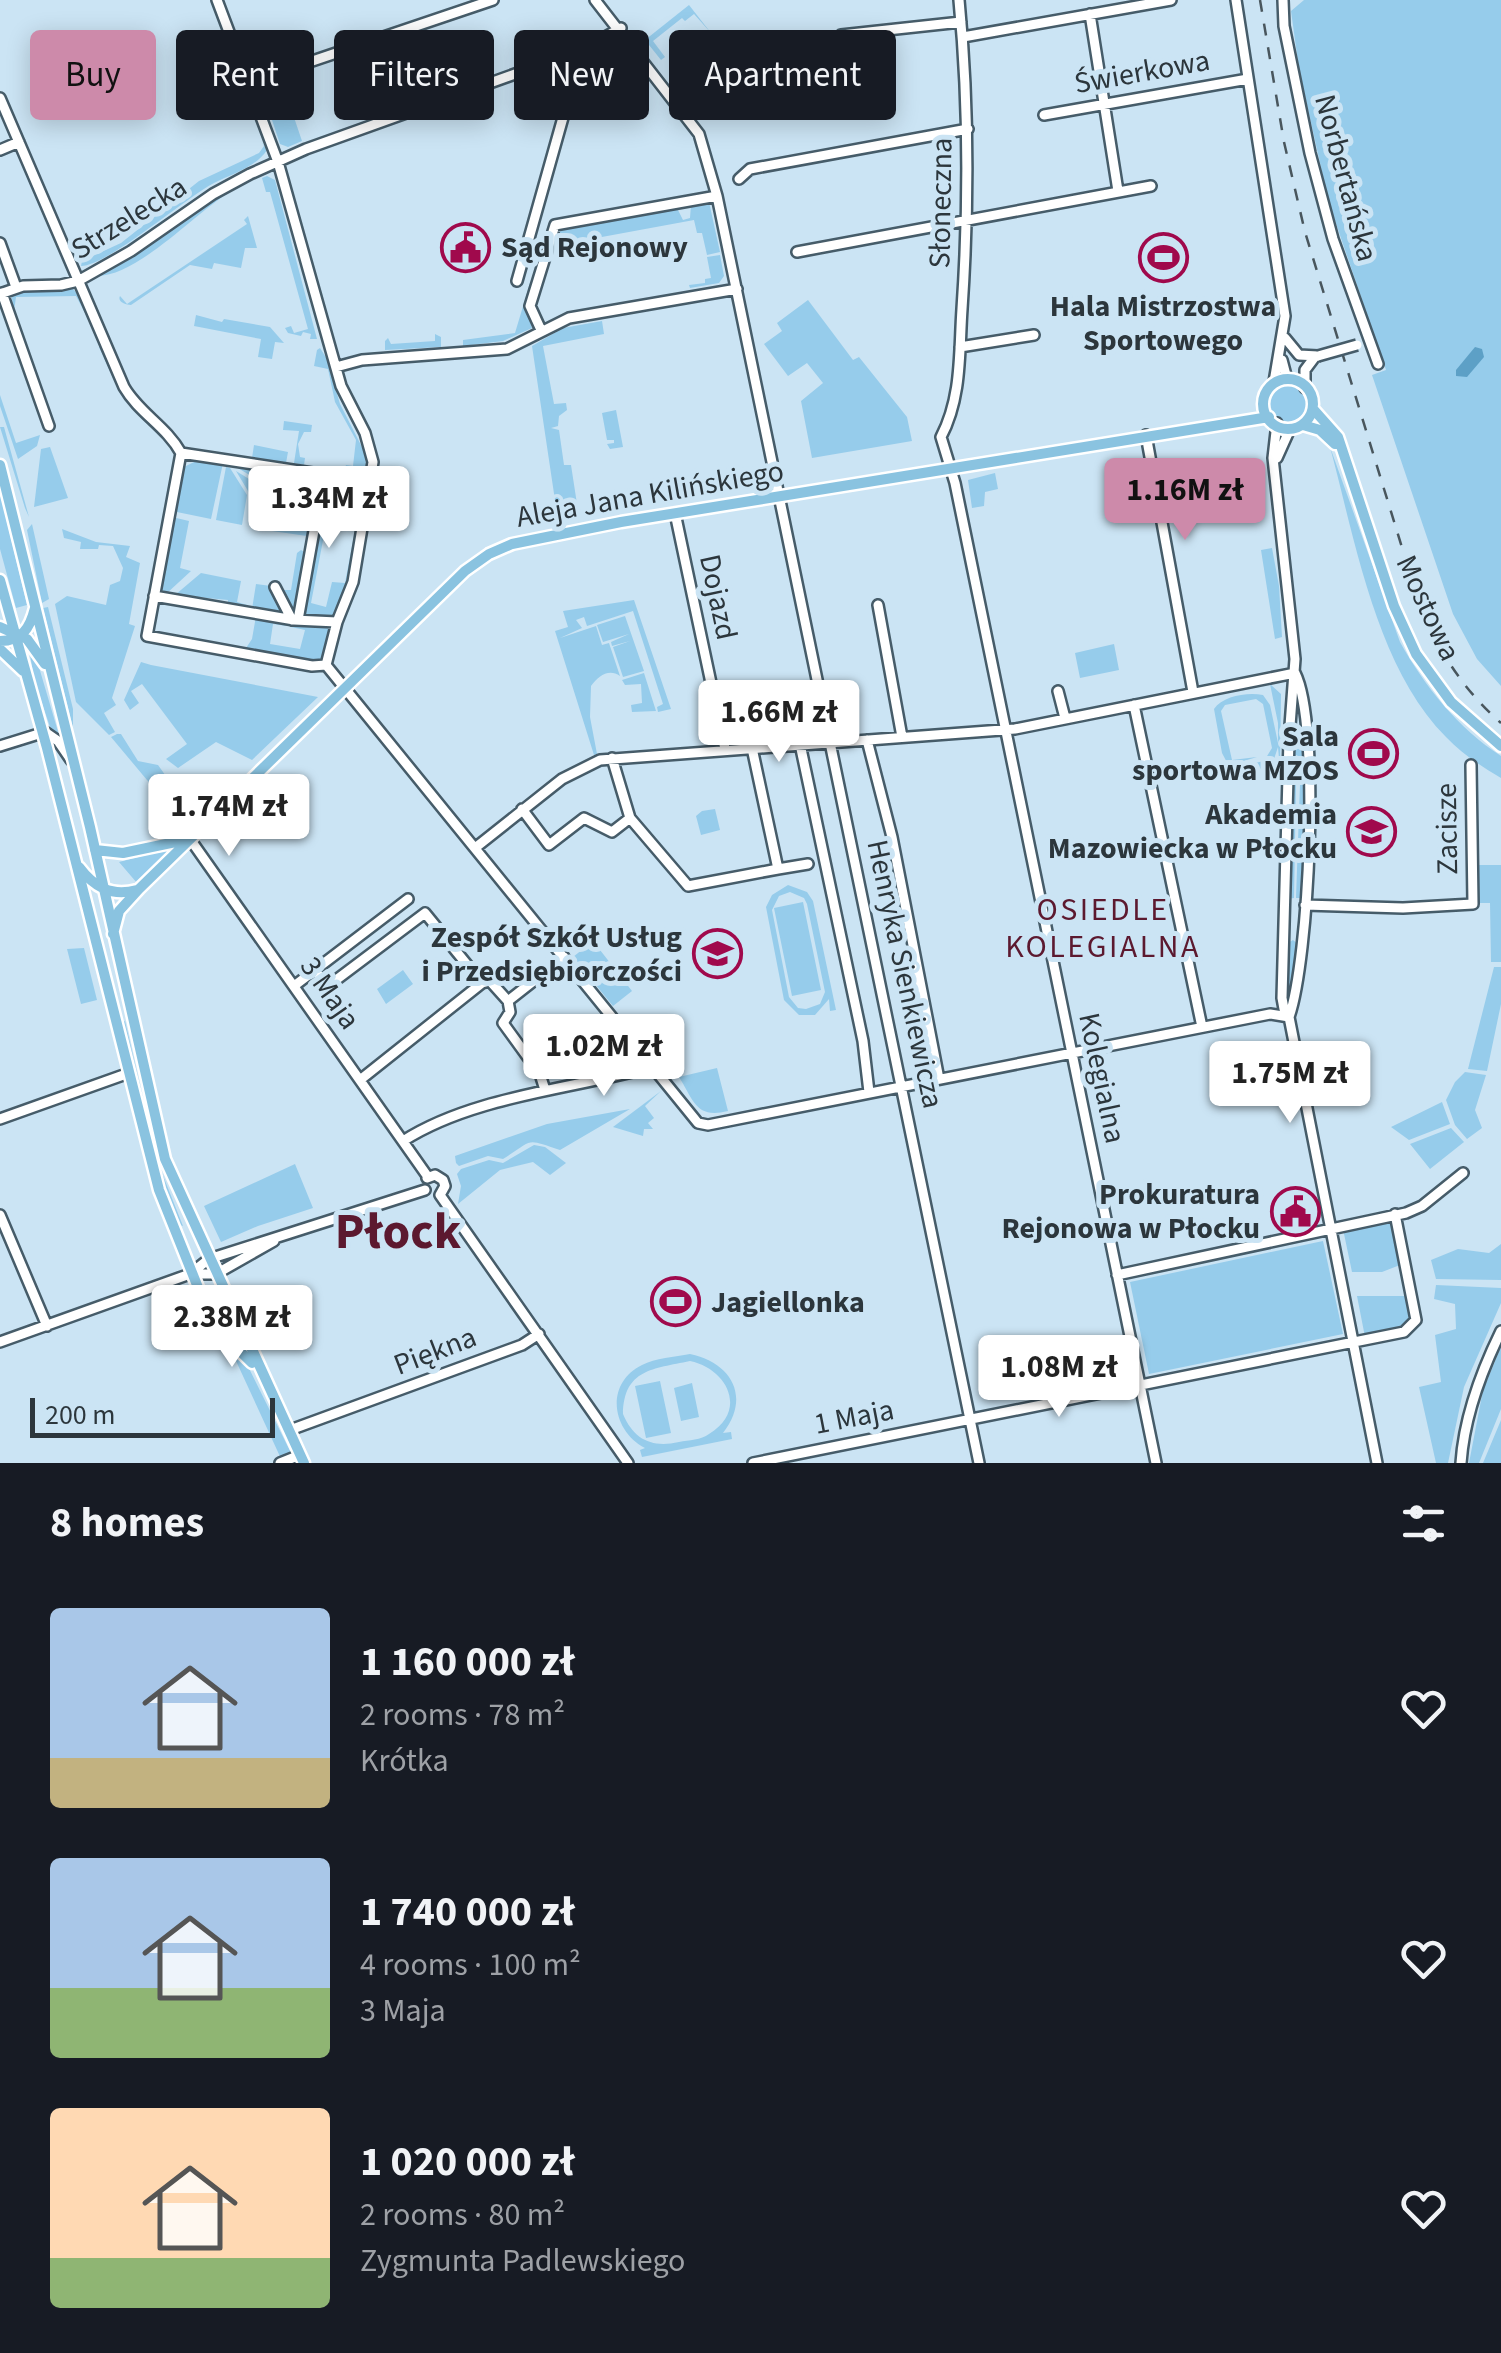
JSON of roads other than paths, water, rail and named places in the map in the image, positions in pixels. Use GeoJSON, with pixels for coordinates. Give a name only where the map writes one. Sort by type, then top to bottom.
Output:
{"type":"FeatureCollection","features":[{"type":"Feature","properties":{"kind":"main road"},"geometry":{"type":"LineString","coordinates":[[1288,380],[1305,388],[1314,410],[1303,425],[1290,429],[1273,420],[1263,402],[1274,382],[1288,380]]}},
{"type":"Feature","properties":{"kind":"main road","name":"Aleja Jana Kilińskiego"},"geometry":{"type":"LineString","coordinates":[[1231,422],[1263,402]]}},
{"type":"Feature","properties":{"kind":"main road","name":"Mostowa"},"geometry":{"type":"LineString","coordinates":[[1314,410],[1338,437],[1410,642],[1452,702],[1501,746]]}},
{"type":"Feature","properties":{"kind":"main road","name":"Aleja Jana Kilińskiego"},"geometry":{"type":"LineString","coordinates":[[114,937],[119,911],[139,889],[465,571],[493,552],[521,542],[780,495],[1231,422],[1273,420]]}},
{"type":"Feature","properties":{"kind":"main road","name":"Mostowa"},"geometry":{"type":"LineString","coordinates":[[1303,425],[1330,437],[1347,467]]}},
{"type":"Feature","properties":{"kind":"main road"},"geometry":{"type":"LineString","coordinates":[[0,465],[95,850],[98,882],[165,1159],[300,1457]]}},
{"type":"Feature","properties":{"kind":"main road"},"geometry":{"type":"LineString","coordinates":[[0,580],[18,635],[128,1073],[172,1230],[213,1325],[246,1354],[274,1397]]}},
{"type":"Feature","properties":{"kind":"main road"},"geometry":{"type":"LineString","coordinates":[[0,641],[18,635],[31,624],[36,608]]}},
{"type":"Feature","properties":{"kind":"main road"},"geometry":{"type":"LineString","coordinates":[[0,627],[35,647],[52,678]]}},
{"type":"Feature","properties":{"kind":"main road"},"geometry":{"type":"LineString","coordinates":[[0,649],[16,661],[28,681]]}},
{"type":"Feature","properties":{"kind":"main road"},"geometry":{"type":"LineString","coordinates":[[95,850],[124,854],[190,839]]}},
{"type":"Feature","properties":{"kind":"main road"},"geometry":{"type":"LineString","coordinates":[[87,907],[98,882],[124,854]]}},
{"type":"Feature","properties":{"kind":"main road"},"geometry":{"type":"LineString","coordinates":[[76,862],[98,882],[121,893],[139,889]]}},
{"type":"Feature","properties":{"kind":"main road"},"geometry":{"type":"LineString","coordinates":[[116,1023],[118,1016],[124,1015],[132,1022]]}},
{"type":"Feature","properties":{"kind":"main road"},"geometry":{"type":"LineString","coordinates":[[172,1230],[183,1234],[191,1219]]}},
{"type":"Feature","properties":{"kind":"street"},"geometry":{"type":"LineString","coordinates":[[216,0],[228,30]]}},
{"type":"Feature","properties":{"kind":"street"},"geometry":{"type":"LineString","coordinates":[[314,60],[493,0]]}},
{"type":"Feature","properties":{"kind":"street"},"geometry":{"type":"LineString","coordinates":[[596,0],[620,29]]}},
{"type":"Feature","properties":{"kind":"street","name":"Słoneczna"},"geometry":{"type":"LineString","coordinates":[[941,437],[956,405],[968,221],[968,130],[959,0]]}},
{"type":"Feature","properties":{"kind":"street"},"geometry":{"type":"LineString","coordinates":[[963,36],[1171,0]]}},
{"type":"Feature","properties":{"kind":"street"},"geometry":{"type":"LineString","coordinates":[[1236,0],[1285,316],[1282,365],[1288,380],[1314,357],[1362,343]]}},
{"type":"Feature","properties":{"kind":"street","name":"Norbertańska"},"geometry":{"type":"LineString","coordinates":[[1283,0],[1284,26],[1310,152],[1362,343],[1378,364]]}},
{"type":"Feature","properties":{"kind":"street"},"geometry":{"type":"LineString","coordinates":[[1090,14],[1118,192]]}},
{"type":"Feature","properties":{"kind":"street"},"geometry":{"type":"LineString","coordinates":[[892,30],[961,22]]}},
{"type":"Feature","properties":{"kind":"street","name":"Henryka Sienkiewicza"},"geometry":{"type":"LineString","coordinates":[[620,29],[699,134],[717,196],[979,1463]]}},
{"type":"Feature","properties":{"kind":"street","name":"Strzelecka"},"geometry":{"type":"LineString","coordinates":[[1,294],[16,288],[78,281],[212,194],[278,162],[514,75]]}},
{"type":"Feature","properties":{"kind":"street","name":"Świerkowa"},"geometry":{"type":"LineString","coordinates":[[1044,115],[1248,79]]}},
{"type":"Feature","properties":{"kind":"street"},"geometry":{"type":"LineString","coordinates":[[0,98],[132,400],[172,437],[181,452],[147,636],[312,666],[326,665]]}},
{"type":"Feature","properties":{"kind":"street"},"geometry":{"type":"LineString","coordinates":[[263,120],[348,403],[371,452],[372,482],[354,582],[337,622],[326,665]]}},
{"type":"Feature","properties":{"kind":"street"},"geometry":{"type":"LineString","coordinates":[[517,282],[562,120]]}},
{"type":"Feature","properties":{"kind":"street"},"geometry":{"type":"LineString","coordinates":[[739,179],[750,169],[968,130]]}},
{"type":"Feature","properties":{"kind":"street"},"geometry":{"type":"LineString","coordinates":[[0,150],[19,142]]}},
{"type":"Feature","properties":{"kind":"street"},"geometry":{"type":"LineString","coordinates":[[798,252],[1151,186]]}},
{"type":"Feature","properties":{"kind":"street"},"geometry":{"type":"LineString","coordinates":[[542,330],[530,306],[555,224],[717,196]]}},
{"type":"Feature","properties":{"kind":"street"},"geometry":{"type":"LineString","coordinates":[[0,243],[16,288]]}},
{"type":"Feature","properties":{"kind":"street"},"geometry":{"type":"LineString","coordinates":[[336,366],[362,360],[508,349],[569,318],[737,289]]}},
{"type":"Feature","properties":{"kind":"street"},"geometry":{"type":"LineString","coordinates":[[1,294],[49,426]]}},
{"type":"Feature","properties":{"kind":"street"},"geometry":{"type":"LineString","coordinates":[[960,347],[1034,335]]}},
{"type":"Feature","properties":{"kind":"street"},"geometry":{"type":"LineString","coordinates":[[1283,342],[1296,353],[1314,357]]}},
{"type":"Feature","properties":{"kind":"street"},"geometry":{"type":"LineString","coordinates":[[1274,382],[1283,342]]}},
{"type":"Feature","properties":{"kind":"street"},"geometry":{"type":"LineString","coordinates":[[1305,388],[1305,370],[1314,357]]}},
{"type":"Feature","properties":{"kind":"street"},"geometry":{"type":"LineString","coordinates":[[1273,420],[1295,640],[1282,998],[1289,1017],[1377,1463]]}},
{"type":"Feature","properties":{"kind":"street"},"geometry":{"type":"LineString","coordinates":[[1275,465],[1290,429]]}},
{"type":"Feature","properties":{"kind":"street"},"geometry":{"type":"LineString","coordinates":[[1146,436],[1193,692]]}},
{"type":"Feature","properties":{"kind":"street","name":"Kolegialna"},"geometry":{"type":"LineString","coordinates":[[941,437],[1156,1463]]}},
{"type":"Feature","properties":{"kind":"street"},"geometry":{"type":"LineString","coordinates":[[181,452],[372,482]]}},
{"type":"Feature","properties":{"kind":"street"},"geometry":{"type":"LineString","coordinates":[[295,620],[324,474]]}},
{"type":"Feature","properties":{"kind":"street","name":"Dojazd"},"geometry":{"type":"LineString","coordinates":[[675,513],[725,749]]}},
{"type":"Feature","properties":{"kind":"street"},"geometry":{"type":"LineString","coordinates":[[297,543],[310,545]]}},
{"type":"Feature","properties":{"kind":"street"},"geometry":{"type":"LineString","coordinates":[[275,587],[295,620]]}},
{"type":"Feature","properties":{"kind":"street"},"geometry":{"type":"LineString","coordinates":[[154,596],[295,620],[337,622]]}},
{"type":"Feature","properties":{"kind":"street"},"geometry":{"type":"LineString","coordinates":[[878,606],[902,736]]}},
{"type":"Feature","properties":{"kind":"street"},"geometry":{"type":"LineString","coordinates":[[326,665],[698,1123],[1270,1014],[1289,1017]]}},
{"type":"Feature","properties":{"kind":"street"},"geometry":{"type":"LineString","coordinates":[[475,848],[574,771],[612,758],[1005,729],[1295,673]]}},
{"type":"Feature","properties":{"kind":"street"},"geometry":{"type":"LineString","coordinates":[[1289,1017],[1304,934],[1309,742],[1295,673]]}},
{"type":"Feature","properties":{"kind":"street"},"geometry":{"type":"LineString","coordinates":[[1058,691],[1064,718]]}},
{"type":"Feature","properties":{"kind":"street"},"geometry":{"type":"LineString","coordinates":[[1134,705],[1202,1027]]}},
{"type":"Feature","properties":{"kind":"street"},"geometry":{"type":"LineString","coordinates":[[0,746],[42,732],[58,740],[76,772]]}},
{"type":"Feature","properties":{"kind":"street"},"geometry":{"type":"LineString","coordinates":[[1289,739],[1298,734],[1309,742]]}},
{"type":"Feature","properties":{"kind":"street"},"geometry":{"type":"LineString","coordinates":[[867,740],[890,830],[939,1078]]}},
{"type":"Feature","properties":{"kind":"street"},"geometry":{"type":"LineString","coordinates":[[800,744],[863,1041],[869,1092]]}},
{"type":"Feature","properties":{"kind":"street"},"geometry":{"type":"LineString","coordinates":[[752,748],[778,869]]}},
{"type":"Feature","properties":{"kind":"street"},"geometry":{"type":"LineString","coordinates":[[612,758],[630,818],[688,886],[808,864]]}},
{"type":"Feature","properties":{"kind":"street","name":"Zacisze"},"geometry":{"type":"LineString","coordinates":[[1305,906],[1403,908],[1472,904],[1471,765]]}},
{"type":"Feature","properties":{"kind":"street"},"geometry":{"type":"LineString","coordinates":[[522,809],[549,845],[584,818],[608,833],[630,818]]}},
{"type":"Feature","properties":{"kind":"street","name":"3 Maja"},"geometry":{"type":"LineString","coordinates":[[190,839],[428,1177]]}},
{"type":"Feature","properties":{"kind":"street"},"geometry":{"type":"LineString","coordinates":[[294,986],[408,900]]}},
{"type":"Feature","properties":{"kind":"street"},"geometry":{"type":"LineString","coordinates":[[315,971],[328,986],[425,913],[482,984]]}},
{"type":"Feature","properties":{"kind":"street"},"geometry":{"type":"LineString","coordinates":[[1285,934],[1293,938],[1304,934]]}},
{"type":"Feature","properties":{"kind":"street"},"geometry":{"type":"LineString","coordinates":[[508,1001],[564,957]]}},
{"type":"Feature","properties":{"kind":"street"},"geometry":{"type":"LineString","coordinates":[[360,1080],[482,984],[490,982],[508,1001],[510,1012],[503,1026],[535,1066],[546,1090]]}},
{"type":"Feature","properties":{"kind":"street"},"geometry":{"type":"LineString","coordinates":[[403,1141],[426,1128],[546,1090],[652,1067]]}},
{"type":"Feature","properties":{"kind":"street"},"geometry":{"type":"LineString","coordinates":[[0,1119],[128,1073]]}},
{"type":"Feature","properties":{"kind":"street"},"geometry":{"type":"LineString","coordinates":[[1117,1275],[1414,1211],[1463,1173]]}},
{"type":"Feature","properties":{"kind":"street"},"geometry":{"type":"LineString","coordinates":[[435,1175],[443,1180],[440,1195],[432,1196],[424,1190],[428,1177],[435,1175]]}},
{"type":"Feature","properties":{"kind":"street"},"geometry":{"type":"LineString","coordinates":[[190,1274],[206,1253],[282,1236],[424,1190]]}},
{"type":"Feature","properties":{"kind":"street"},"geometry":{"type":"LineString","coordinates":[[440,1195],[628,1463]]}},
{"type":"Feature","properties":{"kind":"street","name":"1 Maja"},"geometry":{"type":"LineString","coordinates":[[754,1463],[1404,1332],[1416,1320],[1395,1214]]}},
{"type":"Feature","properties":{"kind":"street"},"geometry":{"type":"LineString","coordinates":[[0,1215],[47,1326]]}},
{"type":"Feature","properties":{"kind":"street"},"geometry":{"type":"LineString","coordinates":[[0,1342],[190,1274],[216,1274],[282,1236]]}},
{"type":"Feature","properties":{"kind":"street"},"geometry":{"type":"LineString","coordinates":[[1461,1463],[1467,1422],[1482,1372],[1501,1331]]}},
{"type":"Feature","properties":{"kind":"street","name":"Piękna"},"geometry":{"type":"LineString","coordinates":[[290,1430],[522,1346],[539,1334]]}},
{"type":"Feature","properties":{"kind":"street"},"geometry":{"type":"LineString","coordinates":[[280,1463],[300,1457]]}},
{"type":"Feature","properties":{"kind":"railway"},"geometry":{"type":"LineString","coordinates":[[1260,0],[1284,142],[1305,232],[1416,593],[1450,664],[1501,723]]}},
{"type":"Feature","properties":{"kind":"place","name":"Sąd Rejonowy"},"geometry":{"type":"Point","coordinates":[466,247]}},
{"type":"Feature","properties":{"kind":"place","name":"Hala Mistrzostwa Sportowego"},"geometry":{"type":"Point","coordinates":[1163,257]}},
{"type":"Feature","properties":{"kind":"place","name":"Sala sportowa MZOS"},"geometry":{"type":"Point","coordinates":[1374,753]}},
{"type":"Feature","properties":{"kind":"place","name":"Akademia Mazowiecka w Płocku"},"geometry":{"type":"Point","coordinates":[1372,831]}},
{"type":"Feature","properties":{"kind":"place","name":"Zespół Szkół Usług i Przedsiębiorczości"},"geometry":{"type":"Point","coordinates":[717,954]}},
{"type":"Feature","properties":{"kind":"place","name":"Prokuratura Rejonowa w Płocku"},"geometry":{"type":"Point","coordinates":[1295,1211]}},
{"type":"Feature","properties":{"kind":"place","name":"Jagiellonka"},"geometry":{"type":"Point","coordinates":[676,1302]}},
{"type":"Feature","properties":{"kind":"district","name":"OSIEDLE KOLEGIALNA"},"geometry":{"type":"Point","coordinates":[1103,928]}},
{"type":"Feature","properties":{"kind":"district","name":"Płock"},"geometry":{"type":"Point","coordinates":[398,1232]}}]}
